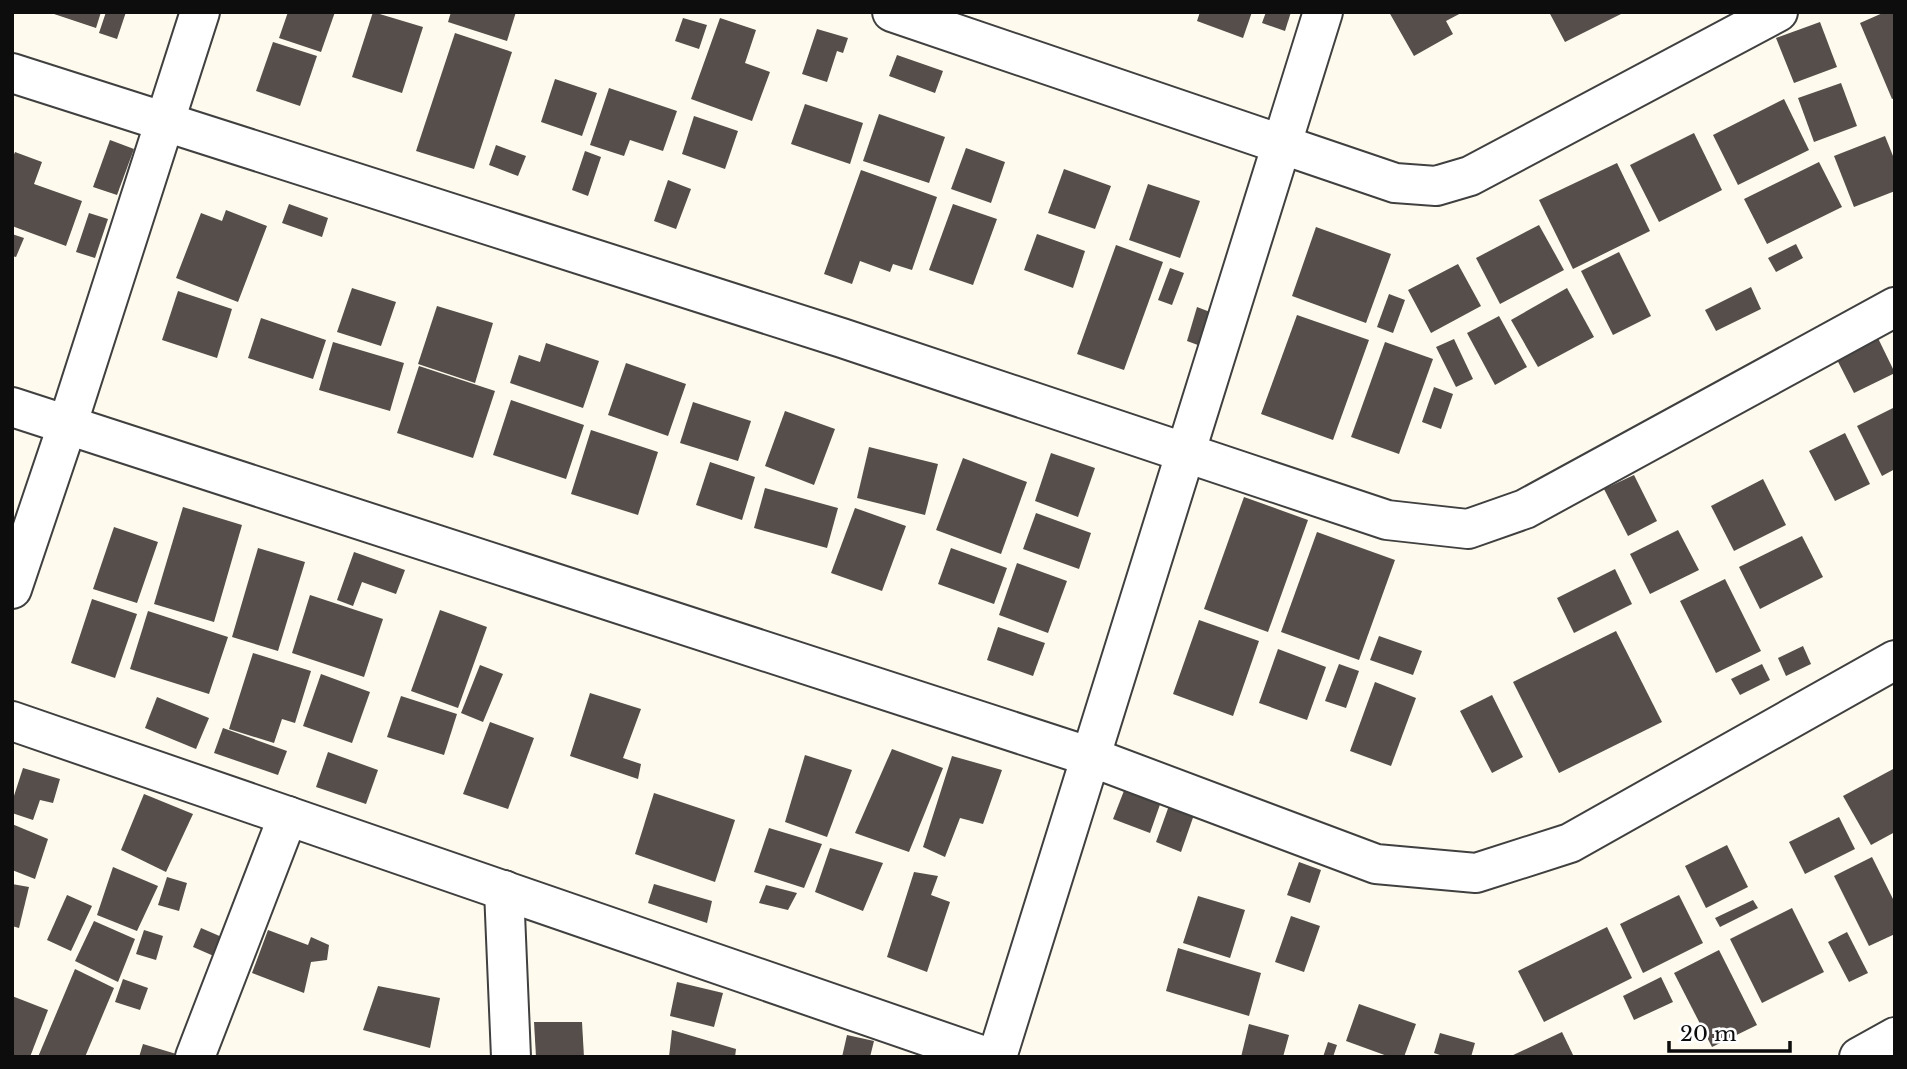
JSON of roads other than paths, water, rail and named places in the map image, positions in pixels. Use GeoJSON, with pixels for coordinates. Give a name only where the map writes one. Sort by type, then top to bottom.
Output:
{"type":"FeatureCollection","features":[{"type":"Feature","properties":{"kind":"street"},"geometry":{"type":"LineString","coordinates":[[12,589],[68,426],[200,12]]}},
{"type":"Feature","properties":{"kind":"street"},"geometry":{"type":"LineString","coordinates":[[892,12],[1395,183],[1436,187],[1470,176],[1778,12]]}},
{"type":"Feature","properties":{"kind":"street"},"geometry":{"type":"LineString","coordinates":[[997,1057],[1323,12]]}},
{"type":"Feature","properties":{"kind":"street"},"geometry":{"type":"LineString","coordinates":[[12,73],[842,338],[1387,520],[1468,529],[1525,509],[1895,307]]}},
{"type":"Feature","properties":{"kind":"street"},"geometry":{"type":"LineString","coordinates":[[12,407],[1091,757],[1376,864],[1476,873],[1570,843],[1895,660]]}},
{"type":"Feature","properties":{"kind":"street"},"geometry":{"type":"LineString","coordinates":[[15,729],[288,816],[503,890],[944,1050],[988,1057]]}},
{"type":"Feature","properties":{"kind":"street"},"geometry":{"type":"LineString","coordinates":[[195,1057],[288,816]]}},
{"type":"Feature","properties":{"kind":"street"},"geometry":{"type":"LineString","coordinates":[[503,890],[511,1057]]}},
{"type":"Feature","properties":{"kind":"street"},"geometry":{"type":"LineString","coordinates":[[1859,1057],[1895,1037]]}}]}
